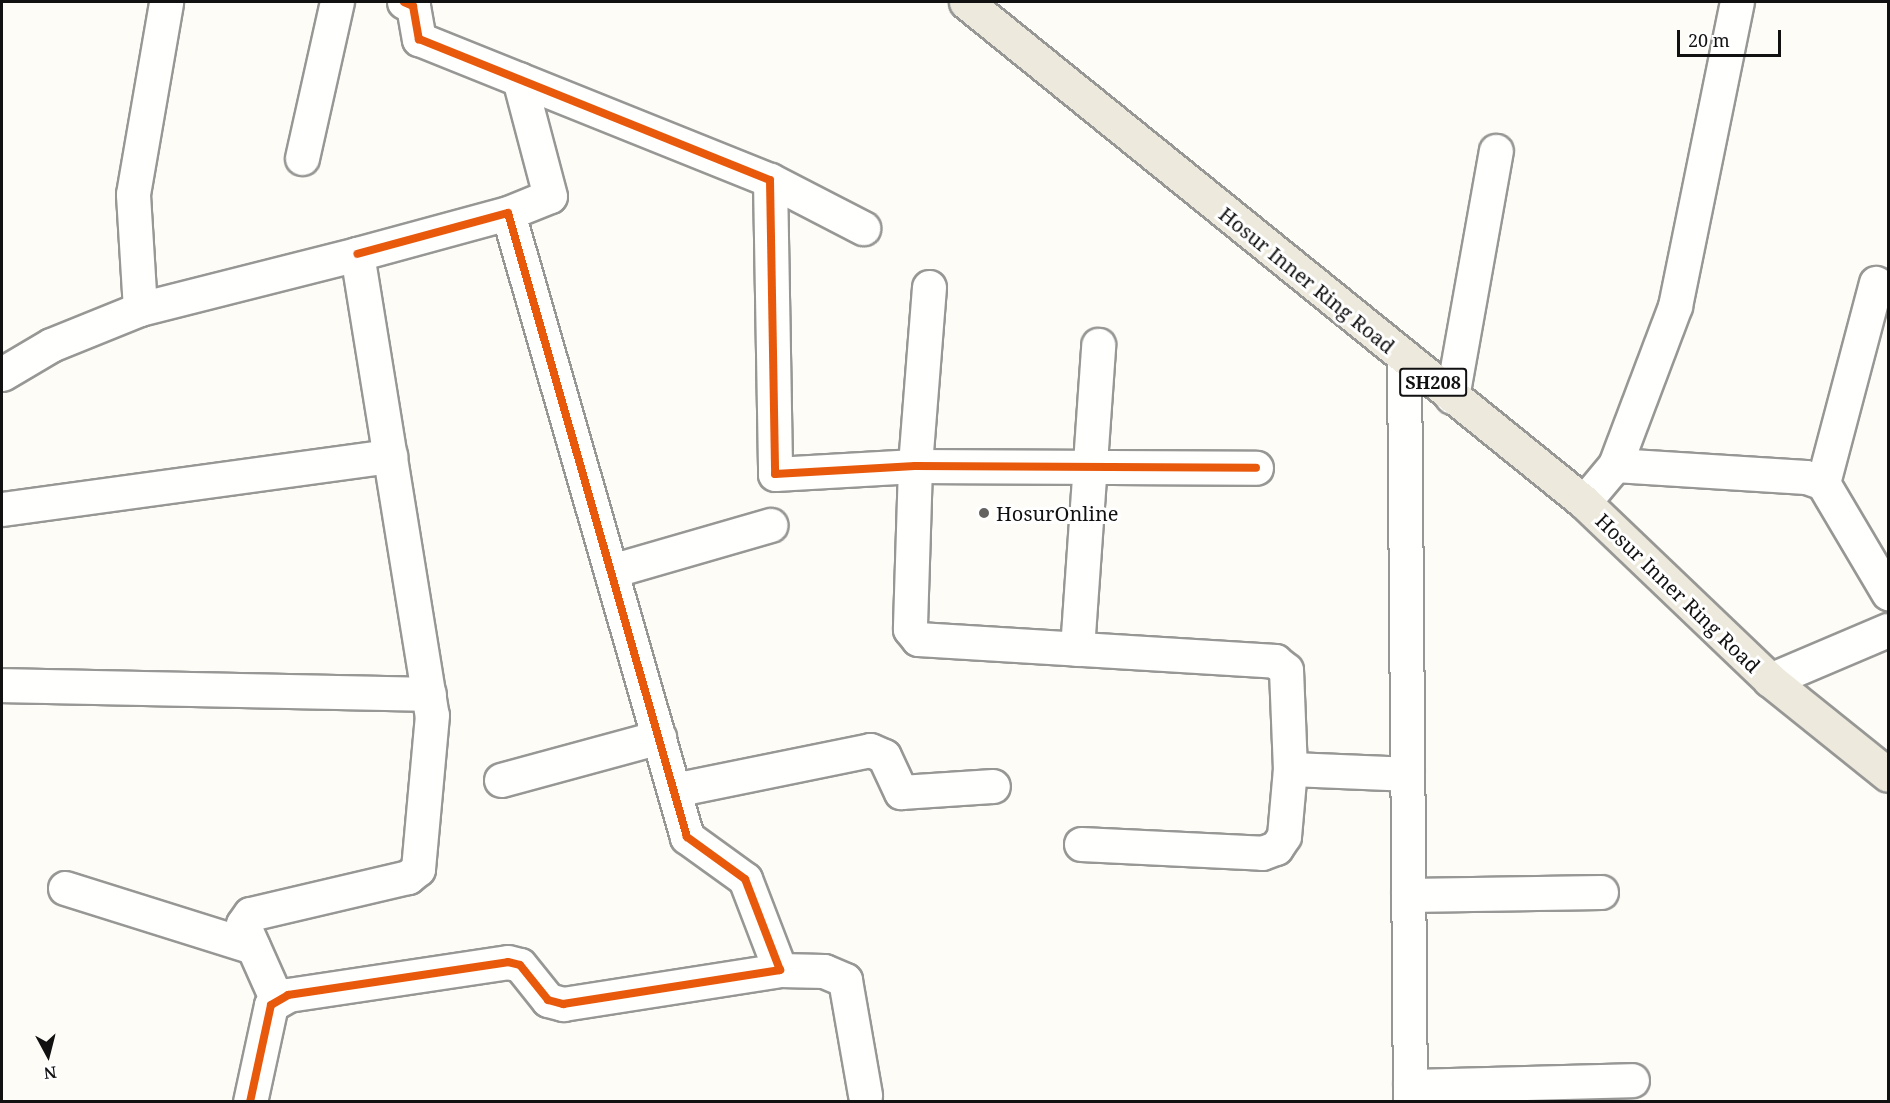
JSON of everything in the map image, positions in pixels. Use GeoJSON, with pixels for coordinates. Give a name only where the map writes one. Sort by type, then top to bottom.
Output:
{"type":"FeatureCollection","features":[{"type":"Feature","properties":{"kind":"main road","name":"Hosur Inner Ring Road"},"geometry":{"type":"LineString","coordinates":[[966,2],[1404,359],[1584,502],[1770,680],[1888,775]]}},
{"type":"Feature","properties":{"kind":"street"},"geometry":{"type":"LineString","coordinates":[[140,309],[133,194],[166,2]]}},
{"type":"Feature","properties":{"kind":"street"},"geometry":{"type":"LineString","coordinates":[[302,158],[336,2]]}},
{"type":"Feature","properties":{"kind":"street"},"geometry":{"type":"LineString","coordinates":[[404,2],[413,6],[419,39],[770,180],[864,228]]}},
{"type":"Feature","properties":{"kind":"street"},"geometry":{"type":"LineString","coordinates":[[1584,502],[1615,465],[1675,306],[1737,2]]}},
{"type":"Feature","properties":{"kind":"street"},"geometry":{"type":"LineString","coordinates":[[2,374],[51,345],[140,309],[508,213],[550,196],[519,79]]}},
{"type":"Feature","properties":{"kind":"street"},"geometry":{"type":"LineString","coordinates":[[1452,397],[1496,151]]}},
{"type":"Feature","properties":{"kind":"street"},"geometry":{"type":"LineString","coordinates":[[770,180],[775,474],[915,466],[1256,468]]}},
{"type":"Feature","properties":{"kind":"street"},"geometry":{"type":"LineString","coordinates":[[508,213],[687,837],[745,879],[780,970]]}},
{"type":"Feature","properties":{"kind":"street"},"geometry":{"type":"LineString","coordinates":[[250,1101],[276,998],[243,924],[250,914],[408,877],[418,869],[432,715],[357,254]]}},
{"type":"Feature","properties":{"kind":"street"},"geometry":{"type":"LineString","coordinates":[[1823,483],[1876,283]]}},
{"type":"Feature","properties":{"kind":"street"},"geometry":{"type":"LineString","coordinates":[[929,287],[915,466],[910,629],[918,639],[1282,663],[1290,769],[1284,836],[1276,848],[1262,853],[1081,844]]}},
{"type":"Feature","properties":{"kind":"street"},"geometry":{"type":"LineString","coordinates":[[1077,649],[1098,345]]}},
{"type":"Feature","properties":{"kind":"street"},"geometry":{"type":"LineString","coordinates":[[1404,359],[1410,1094],[1632,1080]]}},
{"type":"Feature","properties":{"kind":"street"},"geometry":{"type":"LineString","coordinates":[[2,509],[390,456]]}},
{"type":"Feature","properties":{"kind":"street"},"geometry":{"type":"LineString","coordinates":[[1615,465],[1806,477],[1823,483],[1888,593]]}},
{"type":"Feature","properties":{"kind":"street"},"geometry":{"type":"LineString","coordinates":[[610,571],[770,525]]}},
{"type":"Feature","properties":{"kind":"street"},"geometry":{"type":"LineString","coordinates":[[1770,680],[1888,630]]}},
{"type":"Feature","properties":{"kind":"street"},"geometry":{"type":"LineString","coordinates":[[2,685],[429,694]]}},
{"type":"Feature","properties":{"kind":"street"},"geometry":{"type":"LineString","coordinates":[[501,780],[658,737]]}},
{"type":"Feature","properties":{"kind":"street"},"geometry":{"type":"LineString","coordinates":[[674,790],[870,750],[884,756],[901,792],[993,786]]}},
{"type":"Feature","properties":{"kind":"street"},"geometry":{"type":"LineString","coordinates":[[1290,769],[1407,774]]}},
{"type":"Feature","properties":{"kind":"street"},"geometry":{"type":"LineString","coordinates":[[65,888],[253,947]]}},
{"type":"Feature","properties":{"kind":"street"},"geometry":{"type":"LineString","coordinates":[[1408,895],[1601,892]]}},
{"type":"Feature","properties":{"kind":"street"},"geometry":{"type":"LineString","coordinates":[[276,998],[508,962],[520,965],[548,1000],[563,1004],[780,970],[824,970],[845,980],[865,1095]]}},
{"type":"Feature","properties":{"kind":"cycle path"},"geometry":{"type":"LineString","coordinates":[[404,2],[413,6],[419,39],[770,180],[775,474],[915,466],[1256,468]]}},
{"type":"Feature","properties":{"kind":"cycle path"},"geometry":{"type":"LineString","coordinates":[[250,1102],[271,1005],[288,995],[508,962],[520,965],[548,1000],[563,1004],[780,970],[745,879],[687,837],[508,213],[357,254]]}},
{"type":"Feature","properties":{"kind":"place","name":"HosurOnline"},"geometry":{"type":"Point","coordinates":[984,513]}}]}
